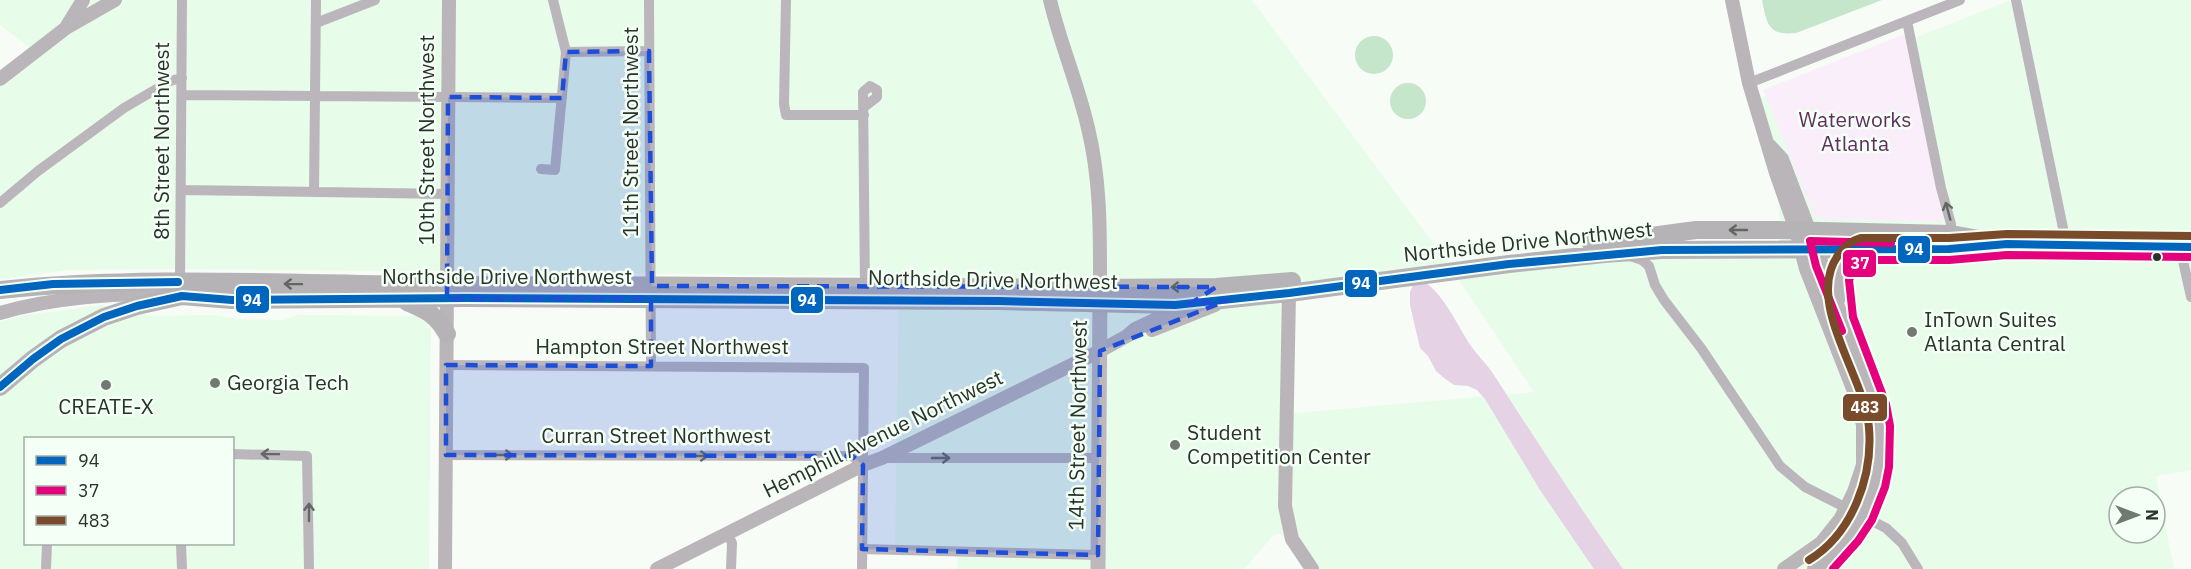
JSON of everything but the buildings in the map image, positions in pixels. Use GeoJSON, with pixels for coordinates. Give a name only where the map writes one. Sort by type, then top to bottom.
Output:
{"type":"FeatureCollection","features":[{"type":"Feature","properties":{"kind":"highway","name":"Northside Drive Northwest"},"geometry":{"type":"LineString","coordinates":[[0,290],[53,284],[447,292],[651,293],[866,287],[1100,296],[1190,304],[1222,293],[1532,254],[1696,230],[1770,230],[1861,249],[1949,249],[2007,244],[2186,247]]}},
{"type":"Feature","properties":{"kind":"highway","name":"Northside Drive Northwest"},"geometry":{"type":"LineString","coordinates":[[651,293],[783,300],[1289,293],[1509,264],[1618,253],[1806,239],[1951,234],[2007,244]]}},
{"type":"Feature","properties":{"kind":"highway","name":"Northside Drive Northwest"},"geometry":{"type":"LineString","coordinates":[[0,387],[61,339],[104,317],[137,306],[178,287],[232,300],[403,300],[447,292]]}},
{"type":"Feature","properties":{"kind":"highway"},"geometry":{"type":"LineString","coordinates":[[783,300],[805,294],[850,295],[866,287]]}},
{"type":"Feature","properties":{"kind":"highway"},"geometry":{"type":"LineString","coordinates":[[403,300],[429,312],[438,319],[447,334]]}},
{"type":"Feature","properties":{"kind":"main road","name":"14th Street Northwest"},"geometry":{"type":"LineString","coordinates":[[1098,562],[1100,296]]}},
{"type":"Feature","properties":{"kind":"street"},"geometry":{"type":"LineString","coordinates":[[66,28],[83,0]]}},
{"type":"Feature","properties":{"kind":"street"},"geometry":{"type":"LineString","coordinates":[[0,80],[66,28],[115,0]]}},
{"type":"Feature","properties":{"kind":"street","name":"8th Street Northwest"},"geometry":{"type":"LineString","coordinates":[[178,287],[182,0]]}},
{"type":"Feature","properties":{"kind":"street"},"geometry":{"type":"LineString","coordinates":[[314,192],[316,0]]}},
{"type":"Feature","properties":{"kind":"street"},"geometry":{"type":"LineString","coordinates":[[316,23],[375,0]]}},
{"type":"Feature","properties":{"kind":"street","name":"10th Street Northwest"},"geometry":{"type":"LineString","coordinates":[[445,569],[449,0]]}},
{"type":"Feature","properties":{"kind":"street"},"geometry":{"type":"LineString","coordinates":[[541,169],[555,170],[566,52],[553,0]]}},
{"type":"Feature","properties":{"kind":"street","name":"11th Street Northwest"},"geometry":{"type":"LineString","coordinates":[[649,0],[651,366]]}},
{"type":"Feature","properties":{"kind":"street"},"geometry":{"type":"LineString","coordinates":[[786,0],[784,104],[786,115],[864,111],[866,287]]}},
{"type":"Feature","properties":{"kind":"street","name":"14th Street Northwest"},"geometry":{"type":"LineString","coordinates":[[1050,0],[1061,43],[1083,106],[1094,154],[1100,206],[1100,296]]}},
{"type":"Feature","properties":{"kind":"street"},"geometry":{"type":"LineString","coordinates":[[1732,0],[1749,84],[1784,194],[1843,320],[1875,406],[1880,428],[1879,466],[1863,515],[1850,535],[1824,563],[1815,569]]}},
{"type":"Feature","properties":{"kind":"street"},"geometry":{"type":"LineString","coordinates":[[1749,84],[1960,0]]}},
{"type":"Feature","properties":{"kind":"street"},"geometry":{"type":"LineString","coordinates":[[2016,0],[2065,245]]}},
{"type":"Feature","properties":{"kind":"street"},"geometry":{"type":"LineString","coordinates":[[1907,21],[1941,188],[1951,224],[1951,234]]}},
{"type":"Feature","properties":{"kind":"street"},"geometry":{"type":"LineString","coordinates":[[566,52],[649,51]]}},
{"type":"Feature","properties":{"kind":"street"},"geometry":{"type":"LineString","coordinates":[[0,204],[38,171],[124,108],[170,81],[182,78]]}},
{"type":"Feature","properties":{"kind":"street"},"geometry":{"type":"LineString","coordinates":[[182,95],[562,98]]}},
{"type":"Feature","properties":{"kind":"street"},"geometry":{"type":"LineString","coordinates":[[1767,142],[1782,159],[1806,239],[1806,269],[1855,394],[1863,425],[1863,465],[1847,507],[1821,543],[1784,569]]}},
{"type":"Feature","properties":{"kind":"street"},"geometry":{"type":"LineString","coordinates":[[181,190],[448,194]]}},
{"type":"Feature","properties":{"kind":"street"},"geometry":{"type":"LineString","coordinates":[[1770,230],[1780,217],[1784,194]]}},
{"type":"Feature","properties":{"kind":"street"},"geometry":{"type":"LineString","coordinates":[[2186,247],[2191,297]]}},
{"type":"Feature","properties":{"kind":"street"},"geometry":{"type":"LineString","coordinates":[[1843,320],[1838,279],[1840,270],[1849,258],[1861,249]]}},
{"type":"Feature","properties":{"kind":"street"},"geometry":{"type":"LineString","coordinates":[[1654,285],[1656,262],[1662,250]]}},
{"type":"Feature","properties":{"kind":"street"},"geometry":{"type":"LineString","coordinates":[[1618,253],[1646,263],[1654,285],[1701,348],[1780,466],[1806,487],[1886,528],[1902,543],[1918,569]]}},
{"type":"Feature","properties":{"kind":"street"},"geometry":{"type":"LineString","coordinates":[[0,313],[54,300],[115,294],[122,288],[178,287]]}},
{"type":"Feature","properties":{"kind":"street","name":"Hemphill Avenue Northwest"},"geometry":{"type":"LineString","coordinates":[[1127,336],[1139,335],[1222,293]]}},
{"type":"Feature","properties":{"kind":"street"},"geometry":{"type":"LineString","coordinates":[[1289,293],[1285,506],[1292,539],[1312,569]]}},
{"type":"Feature","properties":{"kind":"street","name":"Hemphill Avenue Northwest"},"geometry":{"type":"LineString","coordinates":[[657,569],[863,465],[882,458],[1100,351],[1135,329],[1190,304]]}},
{"type":"Feature","properties":{"kind":"street","name":"Hampton Street Northwest"},"geometry":{"type":"LineString","coordinates":[[446,365],[864,368],[863,465]]}},
{"type":"Feature","properties":{"kind":"street"},"geometry":{"type":"LineString","coordinates":[[234,454],[307,456],[309,569]]}},
{"type":"Feature","properties":{"kind":"street","name":"Curran Street Northwest"},"geometry":{"type":"LineString","coordinates":[[446,455],[852,456],[863,465]]}},
{"type":"Feature","properties":{"kind":"street"},"geometry":{"type":"LineString","coordinates":[[882,458],[1098,458]]}},
{"type":"Feature","properties":{"kind":"street"},"geometry":{"type":"LineString","coordinates":[[862,569],[863,465]]}},
{"type":"Feature","properties":{"kind":"street"},"geometry":{"type":"LineString","coordinates":[[728,534],[732,543],[731,569]]}},
{"type":"Feature","properties":{"kind":"street"},"geometry":{"type":"LineString","coordinates":[[46,569],[47,545]]}},
{"type":"Feature","properties":{"kind":"street"},"geometry":{"type":"LineString","coordinates":[[182,545],[182,569]]}},
{"type":"Feature","properties":{"kind":"street"},"geometry":{"type":"LineString","coordinates":[[862,549],[1098,562]]}},
{"type":"Feature","properties":{"kind":"highlighted area"},"geometry":{"type":"Polygon","coordinates":[[[649,51],[652,286],[1216,287],[1190,304],[1228,300],[1100,351],[1098,555],[862,549],[863,465],[852,456],[446,455],[446,365],[651,366],[651,299],[447,299],[448,97],[562,98],[566,52],[649,51]]]}},
{"type":"Feature","properties":{"kind":"shaded area"},"geometry":{"type":"Polygon","coordinates":[[[0,0],[1252,0],[1454,271],[1587,255],[1784,253],[1773,165],[1758,99],[2011,0],[2191,0],[2191,470],[2156,476],[2158,485],[2107,485],[2107,545],[2167,545],[2167,533],[2174,569],[1308,569],[1280,533],[1273,536],[1244,569],[957,569],[958,546],[895,546],[899,276],[167,269],[69,270],[0,279],[0,85],[38,54],[0,25],[0,0]],[[1453,271],[1290,292],[1285,414],[1534,392],[1453,271]]]}},
{"type":"Feature","properties":{"kind":"shaded area"},"geometry":{"type":"Polygon","coordinates":[[[1762,0],[1882,0],[1796,33],[1787,33],[1770,27],[1762,0]]]}},
{"type":"Feature","properties":{"kind":"shaded area"},"geometry":{"type":"Polygon","coordinates":[[[1374,36],[1388,41],[1393,55],[1388,69],[1374,74],[1360,69],[1355,55],[1360,41],[1374,36]]]}},
{"type":"Feature","properties":{"kind":"shaded area"},"geometry":{"type":"Polygon","coordinates":[[[1408,83],[1421,88],[1426,101],[1421,114],[1408,119],[1395,114],[1390,101],[1395,88],[1408,83]]]}},
{"type":"Feature","properties":{"kind":"shaded area"},"geometry":{"type":"Polygon","coordinates":[[[1422,281],[1443,301],[1471,346],[1491,371],[1623,569],[1594,569],[1540,490],[1485,399],[1477,390],[1468,386],[1454,385],[1436,371],[1428,356],[1420,348],[1410,305],[1410,292],[1413,285],[1422,281]]]}},
{"type":"Feature","properties":{"kind":"shaded area","name":"Georgia Tech"},"geometry":{"type":"Polygon","coordinates":[[[102,305],[152,316],[213,315],[237,319],[284,320],[296,315],[416,316],[427,321],[431,328],[429,569],[0,569],[0,322],[25,315],[102,305]]]}},
{"type":"Feature","properties":{"kind":"green space","name":"Waterworks Atlanta"},"geometry":{"type":"Polygon","coordinates":[[[1905,34],[1944,222],[1822,219],[1814,215],[1763,90],[1905,34]]]}},
{"type":"Feature","properties":{"kind":"transit line","name":"483"},"geometry":{"type":"LineString","coordinates":[[1809,560],[1824,549],[1848,520],[1857,503],[1867,466],[1869,428],[1865,408],[1839,340],[1828,294],[1830,273],[1839,254],[1846,246],[1861,238],[1949,238],[2007,234],[2191,236]]}},
{"type":"Feature","properties":{"kind":"transit line","name":"37"},"geometry":{"type":"LineString","coordinates":[[1842,331],[1816,266],[1810,241],[1891,243]]}},
{"type":"Feature","properties":{"kind":"transit line","name":"94"},"geometry":{"type":"LineString","coordinates":[[0,387],[61,339],[104,317],[137,306],[182,296],[232,300],[465,298],[999,301],[1175,305],[1289,293],[1509,264],[1662,250],[1949,249],[2007,244],[2191,247]]}},
{"type":"Feature","properties":{"kind":"transit line","name":"37"},"geometry":{"type":"LineString","coordinates":[[1833,569],[1858,541],[1872,520],[1885,487],[1889,467],[1890,426],[1886,404],[1853,317],[1849,280],[1856,266],[1864,260],[1949,260],[2007,255],[2191,257]]}},
{"type":"Feature","properties":{"kind":"transit line","name":"94"},"geometry":{"type":"LineString","coordinates":[[0,290],[53,284],[178,282]]}},
{"type":"Feature","properties":{"kind":"place","name":"InTown Suites Atlanta Central"},"geometry":{"type":"Point","coordinates":[1912,332]}},
{"type":"Feature","properties":{"kind":"place","name":"Georgia Tech"},"geometry":{"type":"Point","coordinates":[215,383]}},
{"type":"Feature","properties":{"kind":"place","name":"CREATE-X"},"geometry":{"type":"Point","coordinates":[106,385]}},
{"type":"Feature","properties":{"kind":"place","name":"Student Competition Center"},"geometry":{"type":"Point","coordinates":[1175,445]}}]}
